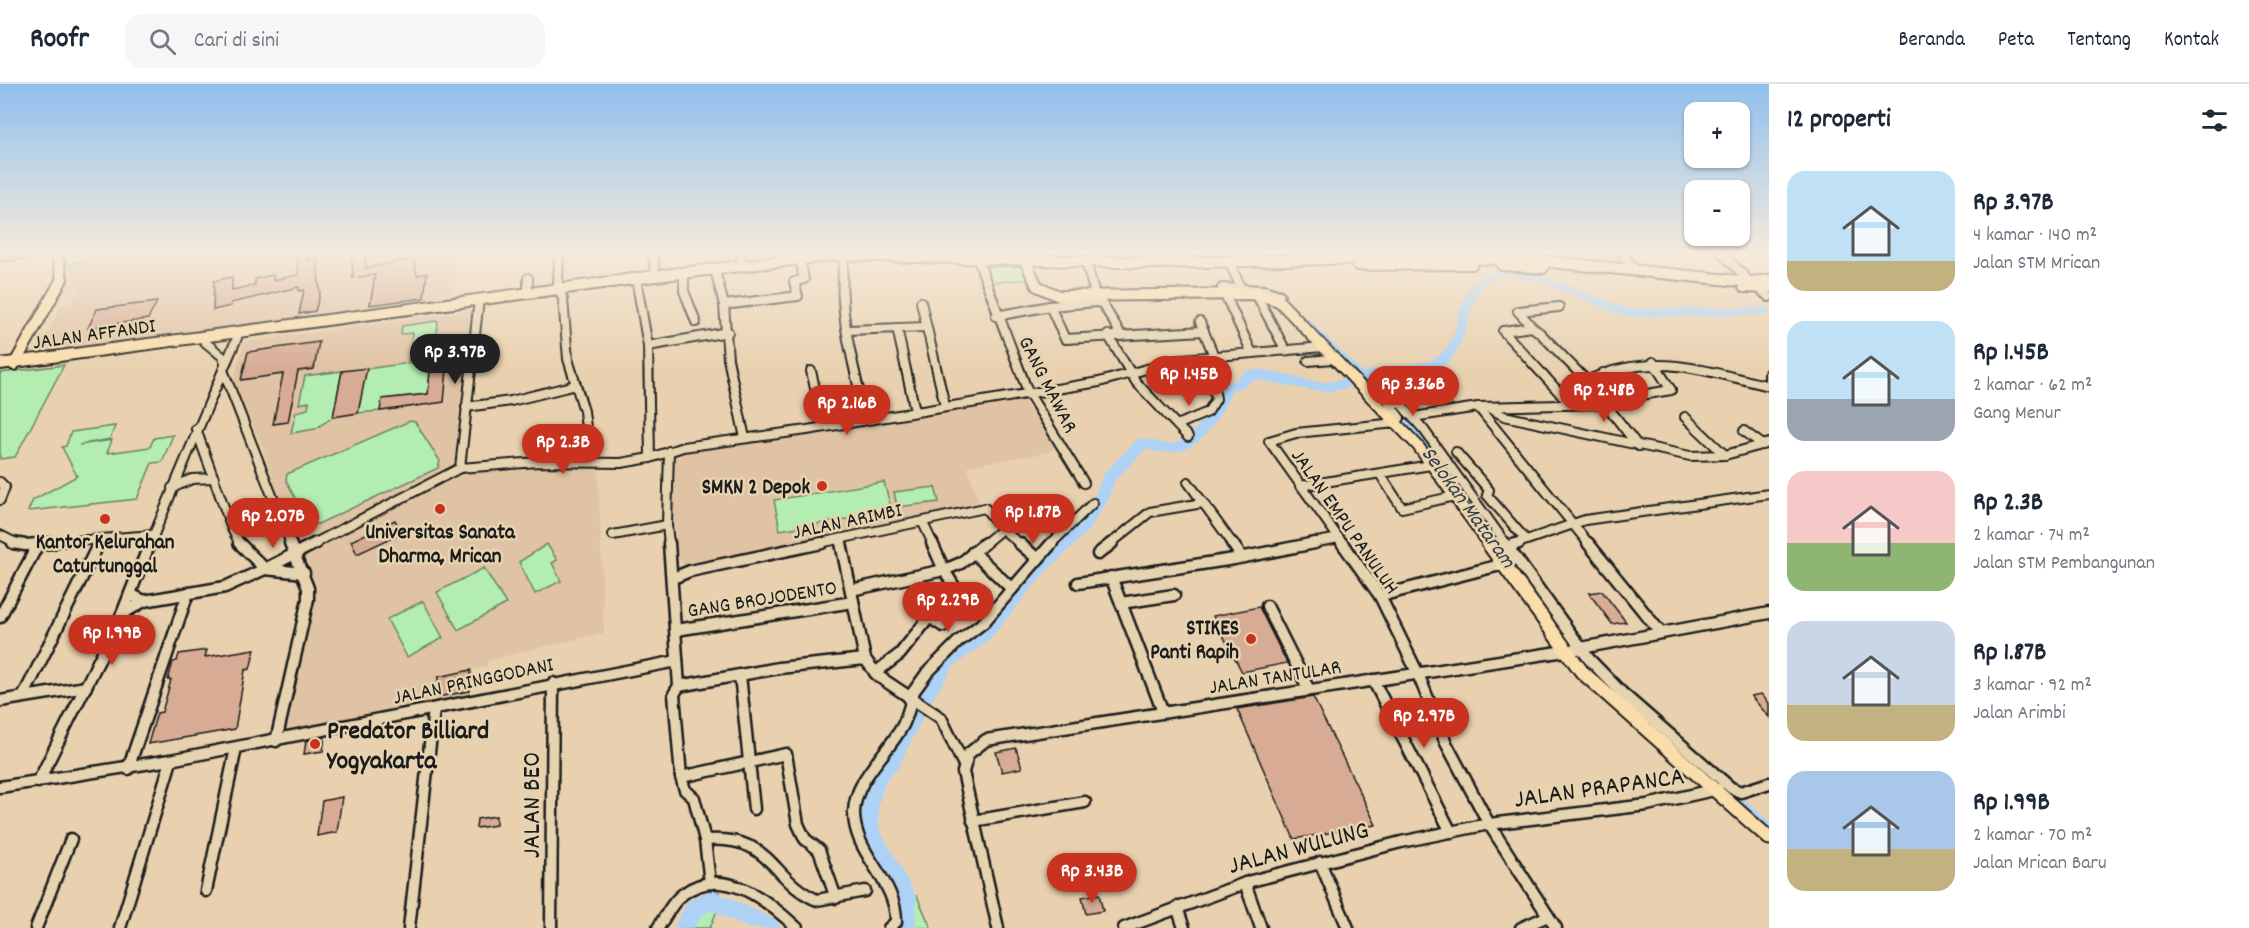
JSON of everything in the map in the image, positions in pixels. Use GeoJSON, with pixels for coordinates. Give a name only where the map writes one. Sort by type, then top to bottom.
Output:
{"type":"FeatureCollection","features":[{"type":"Feature","properties":{"kind":"main road"},"geometry":{"type":"LineString","coordinates":[[14,365],[56,290]]}},
{"type":"Feature","properties":{"kind":"main road","name":"JALAN AFFANDI"},"geometry":{"type":"LineString","coordinates":[[0,369],[14,365],[564,290]]}},
{"type":"Feature","properties":{"kind":"main road","name":"JALAN AFFANDI"},"geometry":{"type":"LineString","coordinates":[[479,302],[528,292],[567,290]]}},
{"type":"Feature","properties":{"kind":"main road"},"geometry":{"type":"LineString","coordinates":[[1042,290],[1059,296],[1223,292],[1256,294],[1279,300],[1341,369],[1387,404],[1396,423],[1573,650],[1598,688],[1649,724],[1721,787],[1769,838]]}},
{"type":"Feature","properties":{"kind":"main road","name":"JALAN AFFANDI"},"geometry":{"type":"LineString","coordinates":[[0,364],[14,365],[205,342],[322,324]]}},
{"type":"Feature","properties":{"kind":"street"},"geometry":{"type":"LineString","coordinates":[[638,290],[648,345],[650,458]]}},
{"type":"Feature","properties":{"kind":"street"},"geometry":{"type":"LineString","coordinates":[[684,290],[696,322]]}},
{"type":"Feature","properties":{"kind":"street"},"geometry":{"type":"LineString","coordinates":[[720,290],[728,332],[728,359],[745,438]]}},
{"type":"Feature","properties":{"kind":"street"},"geometry":{"type":"LineString","coordinates":[[724,305],[798,296],[796,290]]}},
{"type":"Feature","properties":{"kind":"street"},"geometry":{"type":"LineString","coordinates":[[842,290],[866,420]]}},
{"type":"Feature","properties":{"kind":"street","name":"GANG MAWAR"},"geometry":{"type":"LineString","coordinates":[[988,290],[1028,392],[1084,483]]}},
{"type":"Feature","properties":{"kind":"street"},"geometry":{"type":"LineString","coordinates":[[1094,290],[1119,331],[1112,335]]}},
{"type":"Feature","properties":{"kind":"street"},"geometry":{"type":"LineString","coordinates":[[1230,290],[1223,292],[1252,353]]}},
{"type":"Feature","properties":{"kind":"street"},"geometry":{"type":"LineString","coordinates":[[1270,290],[1280,295]]}},
{"type":"Feature","properties":{"kind":"street"},"geometry":{"type":"LineString","coordinates":[[560,291],[568,359],[584,411],[590,461]]}},
{"type":"Feature","properties":{"kind":"street"},"geometry":{"type":"LineString","coordinates":[[1256,294],[1286,351]]}},
{"type":"Feature","properties":{"kind":"street"},"geometry":{"type":"LineString","coordinates":[[996,316],[1095,295]]}},
{"type":"Feature","properties":{"kind":"street"},"geometry":{"type":"LineString","coordinates":[[460,468],[479,302]]}},
{"type":"Feature","properties":{"kind":"street"},"geometry":{"type":"LineString","coordinates":[[921,302],[945,406]]}},
{"type":"Feature","properties":{"kind":"street"},"geometry":{"type":"LineString","coordinates":[[1050,306],[1065,339],[1204,331]]}},
{"type":"Feature","properties":{"kind":"street"},"geometry":{"type":"LineString","coordinates":[[1559,307],[1518,311],[1590,384],[1638,446]]}},
{"type":"Feature","properties":{"kind":"street"},"geometry":{"type":"LineString","coordinates":[[1200,322],[1214,356]]}},
{"type":"Feature","properties":{"kind":"street"},"geometry":{"type":"LineString","coordinates":[[848,330],[926,327]]}},
{"type":"Feature","properties":{"kind":"street"},"geometry":{"type":"LineString","coordinates":[[1532,327],[1502,332],[1570,404]]}},
{"type":"Feature","properties":{"kind":"street"},"geometry":{"type":"LineString","coordinates":[[897,328],[915,411]]}},
{"type":"Feature","properties":{"kind":"street"},"geometry":{"type":"LineString","coordinates":[[648,345],[728,332]]}},
{"type":"Feature","properties":{"kind":"street"},"geometry":{"type":"LineString","coordinates":[[1112,335],[1129,374],[1188,437]]}},
{"type":"Feature","properties":{"kind":"street"},"geometry":{"type":"LineString","coordinates":[[39,782],[122,614],[196,429],[237,338]]}},
{"type":"Feature","properties":{"kind":"street"},"geometry":{"type":"LineString","coordinates":[[205,342],[223,357],[224,367],[304,573],[308,599],[276,741]]}},
{"type":"Feature","properties":{"kind":"street"},"geometry":{"type":"LineString","coordinates":[[122,614],[144,601],[225,587],[265,569],[460,468],[590,461],[621,463],[650,458],[683,447],[824,427],[1100,382],[1183,359],[1323,347]]}},
{"type":"Feature","properties":{"kind":"street"},"geometry":{"type":"LineString","coordinates":[[1177,425],[1208,412],[1216,399],[1215,393],[1183,359]]}},
{"type":"Feature","properties":{"kind":"street"},"geometry":{"type":"LineString","coordinates":[[1308,361],[1333,359]]}},
{"type":"Feature","properties":{"kind":"street"},"geometry":{"type":"LineString","coordinates":[[1590,384],[1591,379],[1604,373],[1629,365],[1653,362],[1701,369],[1769,384],[1767,376],[1769,373]]}},
{"type":"Feature","properties":{"kind":"street"},"geometry":{"type":"LineString","coordinates":[[1413,417],[1483,407],[1606,403],[1671,390],[1653,362]]}},
{"type":"Feature","properties":{"kind":"street"},"geometry":{"type":"LineString","coordinates":[[811,371],[824,427]]}},
{"type":"Feature","properties":{"kind":"street"},"geometry":{"type":"LineString","coordinates":[[1604,373],[1614,383]]}},
{"type":"Feature","properties":{"kind":"street"},"geometry":{"type":"LineString","coordinates":[[466,406],[511,401],[576,385]]}},
{"type":"Feature","properties":{"kind":"street"},"geometry":{"type":"LineString","coordinates":[[1387,404],[1400,403],[1413,417],[1507,547],[1573,650]]}},
{"type":"Feature","properties":{"kind":"street"},"geometry":{"type":"LineString","coordinates":[[1483,407],[1504,416],[1690,456],[1725,455],[1766,444]]}},
{"type":"Feature","properties":{"kind":"street"},"geometry":{"type":"LineString","coordinates":[[1483,407],[1660,632]]}},
{"type":"Feature","properties":{"kind":"street"},"geometry":{"type":"LineString","coordinates":[[1685,417],[1725,455]]}},
{"type":"Feature","properties":{"kind":"street","name":"JALAN EMPU PANULUH"},"geometry":{"type":"LineString","coordinates":[[1396,423],[1296,433],[1269,441],[1380,596],[1418,674],[1446,743],[1489,824],[1556,928]]}},
{"type":"Feature","properties":{"kind":"street"},"geometry":{"type":"LineString","coordinates":[[196,429],[232,530],[241,546],[265,569],[304,573]]}},
{"type":"Feature","properties":{"kind":"street"},"geometry":{"type":"LineString","coordinates":[[1744,431],[1748,431],[1766,444]]}},
{"type":"Feature","properties":{"kind":"street"},"geometry":{"type":"LineString","coordinates":[[1456,452],[1489,490],[1487,495],[1526,540]]}},
{"type":"Feature","properties":{"kind":"street"},"geometry":{"type":"LineString","coordinates":[[664,453],[667,464],[667,525],[674,578],[679,686],[674,694],[681,777],[685,790],[694,798],[705,840],[710,883]]}},
{"type":"Feature","properties":{"kind":"street"},"geometry":{"type":"LineString","coordinates":[[1300,486],[1431,465]]}},
{"type":"Feature","properties":{"kind":"street"},"geometry":{"type":"LineString","coordinates":[[1380,474],[1402,508],[1455,496]]}},
{"type":"Feature","properties":{"kind":"street"},"geometry":{"type":"LineString","coordinates":[[172,488],[192,479],[214,478]]}},
{"type":"Feature","properties":{"kind":"street"},"geometry":{"type":"LineString","coordinates":[[0,482],[5,487],[0,500]]}},
{"type":"Feature","properties":{"kind":"street"},"geometry":{"type":"LineString","coordinates":[[1188,482],[1241,556]]}},
{"type":"Feature","properties":{"kind":"street"},"geometry":{"type":"LineString","coordinates":[[1507,547],[1573,523],[1633,512],[1769,494]]}},
{"type":"Feature","properties":{"kind":"street"},"geometry":{"type":"LineString","coordinates":[[889,928],[896,922],[896,906],[855,828],[854,808],[868,778],[902,727],[910,699],[927,673],[959,641],[984,622],[1038,559],[1093,503]]}},
{"type":"Feature","properties":{"kind":"street"},"geometry":{"type":"LineString","coordinates":[[1098,554],[1150,512],[1203,503]]}},
{"type":"Feature","properties":{"kind":"street","name":"JALAN ARIMBI"},"geometry":{"type":"LineString","coordinates":[[674,578],[690,571],[987,508],[1002,529]]}},
{"type":"Feature","properties":{"kind":"street"},"geometry":{"type":"LineString","coordinates":[[923,523],[944,570],[963,601]]}},
{"type":"Feature","properties":{"kind":"street"},"geometry":{"type":"LineString","coordinates":[[613,535],[667,525]]}},
{"type":"Feature","properties":{"kind":"street"},"geometry":{"type":"LineString","coordinates":[[851,590],[944,570],[961,563],[1002,529],[1038,559]]}},
{"type":"Feature","properties":{"kind":"street"},"geometry":{"type":"LineString","coordinates":[[0,535],[15,544],[38,544],[154,535]]}},
{"type":"Feature","properties":{"kind":"street"},"geometry":{"type":"LineString","coordinates":[[1078,583],[1339,538]]}},
{"type":"Feature","properties":{"kind":"street"},"geometry":{"type":"LineString","coordinates":[[23,697],[100,540]]}},
{"type":"Feature","properties":{"kind":"street"},"geometry":{"type":"LineString","coordinates":[[840,540],[865,659],[875,673],[941,718],[963,764],[973,821],[998,928]]}},
{"type":"Feature","properties":{"kind":"street"},"geometry":{"type":"LineString","coordinates":[[0,617],[38,544]]}},
{"type":"Feature","properties":{"kind":"street"},"geometry":{"type":"LineString","coordinates":[[973,552],[1012,589]]}},
{"type":"Feature","properties":{"kind":"street"},"geometry":{"type":"LineString","coordinates":[[671,561],[690,571]]}},
{"type":"Feature","properties":{"kind":"street"},"geometry":{"type":"LineString","coordinates":[[1380,596],[1504,564]]}},
{"type":"Feature","properties":{"kind":"street"},"geometry":{"type":"LineString","coordinates":[[1111,577],[1163,712]]}},
{"type":"Feature","properties":{"kind":"street"},"geometry":{"type":"LineString","coordinates":[[128,769],[188,593]]}},
{"type":"Feature","properties":{"kind":"street"},"geometry":{"type":"LineString","coordinates":[[875,673],[900,654],[939,605],[947,609],[983,593]]}},
{"type":"Feature","properties":{"kind":"street"},"geometry":{"type":"LineString","coordinates":[[130,594],[144,601]]}},
{"type":"Feature","properties":{"kind":"street"},"geometry":{"type":"LineString","coordinates":[[1121,603],[1174,595]]}},
{"type":"Feature","properties":{"kind":"street","name":"GANG BROJODENTO"},"geometry":{"type":"LineString","coordinates":[[676,630],[853,602]]}},
{"type":"Feature","properties":{"kind":"street"},"geometry":{"type":"LineString","coordinates":[[1267,606],[1309,690]]}},
{"type":"Feature","properties":{"kind":"street","name":"JALAN TANTULAR"},"geometry":{"type":"LineString","coordinates":[[963,764],[971,748],[993,738],[1573,650],[1769,613]]}},
{"type":"Feature","properties":{"kind":"street"},"geometry":{"type":"LineString","coordinates":[[929,617],[943,626]]}},
{"type":"Feature","properties":{"kind":"street"},"geometry":{"type":"LineString","coordinates":[[679,686],[779,668],[865,659]]}},
{"type":"Feature","properties":{"kind":"street","name":"JALAN PRINGGODANI"},"geometry":{"type":"LineString","coordinates":[[0,787],[171,762],[553,683],[677,661]]}},
{"type":"Feature","properties":{"kind":"street"},"geometry":{"type":"LineString","coordinates":[[740,675],[753,808]]}},
{"type":"Feature","properties":{"kind":"street"},"geometry":{"type":"LineString","coordinates":[[1373,680],[1450,832]]}},
{"type":"Feature","properties":{"kind":"street","name":"JALAN BEO"},"geometry":{"type":"LineString","coordinates":[[551,928],[553,683]]}},
{"type":"Feature","properties":{"kind":"street"},"geometry":{"type":"LineString","coordinates":[[0,701],[86,687]]}},
{"type":"Feature","properties":{"kind":"street"},"geometry":{"type":"LineString","coordinates":[[409,928],[434,709]]}},
{"type":"Feature","properties":{"kind":"street"},"geometry":{"type":"LineString","coordinates":[[206,891],[236,748]]}},
{"type":"Feature","properties":{"kind":"street"},"geometry":{"type":"LineString","coordinates":[[681,777],[786,754],[798,824],[805,839],[819,850],[836,898]]}},
{"type":"Feature","properties":{"kind":"street"},"geometry":{"type":"LineString","coordinates":[[120,928],[171,762]]}},
{"type":"Feature","properties":{"kind":"street"},"geometry":{"type":"LineString","coordinates":[[1721,787],[1741,792],[1769,783]]}},
{"type":"Feature","properties":{"kind":"street","name":"JALAN PRAPANCA"},"geometry":{"type":"LineString","coordinates":[[1489,824],[1647,805],[1721,787]]}},
{"type":"Feature","properties":{"kind":"street"},"geometry":{"type":"LineString","coordinates":[[973,821],[1085,802]]}},
{"type":"Feature","properties":{"kind":"street","name":"JALAN WULUNG"},"geometry":{"type":"LineString","coordinates":[[1124,928],[1245,883],[1320,862],[1489,824]]}},
{"type":"Feature","properties":{"kind":"street"},"geometry":{"type":"LineString","coordinates":[[705,840],[723,838],[750,844],[813,899],[836,898],[865,891]]}},
{"type":"Feature","properties":{"kind":"street"},"geometry":{"type":"LineString","coordinates":[[36,928],[71,839]]}},
{"type":"Feature","properties":{"kind":"street"},"geometry":{"type":"LineString","coordinates":[[1320,862],[1348,928]]}},
{"type":"Feature","properties":{"kind":"street"},"geometry":{"type":"LineString","coordinates":[[658,928],[683,894],[710,883],[753,893],[772,903],[797,928]]}},
{"type":"Feature","properties":{"kind":"street"},"geometry":{"type":"LineString","coordinates":[[1245,883],[1262,928]]}},
{"type":"Feature","properties":{"kind":"street"},"geometry":{"type":"LineString","coordinates":[[1177,907],[1184,928]]}},
{"type":"Feature","properties":{"kind":"street"},"geometry":{"type":"LineString","coordinates":[[1521,928],[1548,916]]}},
{"type":"Feature","properties":{"kind":"shaded area"},"geometry":{"type":"Polygon","coordinates":[[[454,290],[454,300],[47,355],[51,344],[40,346],[61,306],[72,302],[78,292],[454,290]]]}},
{"type":"Feature","properties":{"kind":"shaded area","name":"Universitas Sanata Dharma, Mrican"},"geometry":{"type":"Polygon","coordinates":[[[473,310],[458,462],[464,466],[598,467],[604,633],[487,661],[486,667],[438,677],[437,697],[407,710],[278,738],[314,589],[294,550],[263,448],[233,383],[244,342],[473,310]]]}},
{"type":"Feature","properties":{"kind":"shaded area","name":"SMKN 2 Depok"},"geometry":{"type":"Polygon","coordinates":[[[1024,398],[1056,448],[1046,453],[967,466],[980,506],[686,567],[677,557],[669,466],[671,455],[1024,398]]]}},
{"type":"Feature","properties":{"kind":"green space"},"geometry":{"type":"Polygon","coordinates":[[[438,321],[434,358],[408,361],[413,333],[401,334],[402,326],[438,321]]]}},
{"type":"Feature","properties":{"kind":"green space"},"geometry":{"type":"Polygon","coordinates":[[[431,360],[428,394],[383,399],[380,411],[358,413],[366,369],[431,360]]]}},
{"type":"Feature","properties":{"kind":"green space"},"geometry":{"type":"Polygon","coordinates":[[[64,365],[15,457],[0,459],[0,373],[64,365]]]}},
{"type":"Feature","properties":{"kind":"green space"},"geometry":{"type":"Polygon","coordinates":[[[342,371],[333,417],[315,429],[291,433],[296,412],[308,409],[309,402],[299,404],[305,376],[342,371]]]}},
{"type":"Feature","properties":{"kind":"green space"},"geometry":{"type":"Polygon","coordinates":[[[410,421],[415,422],[440,461],[438,468],[318,524],[308,523],[286,480],[287,474],[410,421]]]}},
{"type":"Feature","properties":{"kind":"green space"},"geometry":{"type":"Polygon","coordinates":[[[115,426],[110,439],[79,445],[112,440],[107,453],[150,447],[154,438],[173,435],[162,462],[152,463],[137,499],[28,511],[33,500],[77,476],[62,447],[66,446],[71,432],[115,426]]]}},
{"type":"Feature","properties":{"kind":"green space"},"geometry":{"type":"Polygon","coordinates":[[[884,482],[892,512],[780,530],[774,500],[884,482]]]}},
{"type":"Feature","properties":{"kind":"green space"},"geometry":{"type":"Polygon","coordinates":[[[935,487],[939,502],[897,507],[894,492],[935,487]]]}},
{"type":"Feature","properties":{"kind":"green space"},"geometry":{"type":"Polygon","coordinates":[[[547,544],[557,560],[552,563],[561,581],[535,594],[519,562],[547,544]]]}},
{"type":"Feature","properties":{"kind":"green space"},"geometry":{"type":"Polygon","coordinates":[[[484,568],[506,604],[458,630],[437,592],[484,568]]]}},
{"type":"Feature","properties":{"kind":"green space"},"geometry":{"type":"Polygon","coordinates":[[[423,601],[443,638],[407,657],[387,619],[423,601]]]}},
{"type":"Feature","properties":{"kind":"green space"},"geometry":{"type":"Polygon","coordinates":[[[709,892],[719,892],[720,903],[710,928],[682,928],[700,898],[709,892]]]}},
{"type":"Feature","properties":{"kind":"green space"},"geometry":{"type":"Polygon","coordinates":[[[909,896],[917,896],[931,928],[908,928],[909,896]]]}},
{"type":"Feature","properties":{"kind":"building"},"geometry":{"type":"Polygon","coordinates":[[[214,290],[285,290],[231,303],[231,306],[213,310],[214,290]]]}},
{"type":"Feature","properties":{"kind":"building"},"geometry":{"type":"Polygon","coordinates":[[[304,290],[320,290],[315,311],[299,314],[304,290]]]}},
{"type":"Feature","properties":{"kind":"building"},"geometry":{"type":"Polygon","coordinates":[[[372,290],[425,290],[424,298],[370,305],[372,290]]]}},
{"type":"Feature","properties":{"kind":"building"},"geometry":{"type":"Polygon","coordinates":[[[157,302],[148,319],[88,328],[97,309],[157,302]]]}},
{"type":"Feature","properties":{"kind":"building"},"geometry":{"type":"Polygon","coordinates":[[[319,342],[314,369],[298,371],[288,422],[273,424],[283,374],[241,380],[248,352],[319,342]]]}},
{"type":"Feature","properties":{"kind":"building"},"geometry":{"type":"Polygon","coordinates":[[[448,358],[444,402],[380,411],[382,399],[428,394],[431,360],[448,358]]]}},
{"type":"Feature","properties":{"kind":"building"},"geometry":{"type":"Polygon","coordinates":[[[367,368],[358,413],[333,417],[342,371],[367,368]]]}},
{"type":"Feature","properties":{"kind":"building"},"geometry":{"type":"Polygon","coordinates":[[[395,520],[402,533],[357,554],[351,541],[395,520]]]}},
{"type":"Feature","properties":{"kind":"building"},"geometry":{"type":"Polygon","coordinates":[[[1602,591],[1626,622],[1612,624],[1589,593],[1602,591]]]}},
{"type":"Feature","properties":{"kind":"building","name":"STIKES Panti Rapih"},"geometry":{"type":"Polygon","coordinates":[[[1259,607],[1287,663],[1242,672],[1213,616],[1259,607]]]}},
{"type":"Feature","properties":{"kind":"building"},"geometry":{"type":"Polygon","coordinates":[[[255,649],[250,669],[245,670],[235,729],[148,744],[157,713],[162,712],[171,680],[168,680],[173,662],[177,661],[179,654],[207,650],[205,657],[255,649]]]}},
{"type":"Feature","properties":{"kind":"building"},"geometry":{"type":"Polygon","coordinates":[[[471,670],[470,691],[437,697],[438,677],[471,670]]]}},
{"type":"Feature","properties":{"kind":"building"},"geometry":{"type":"Polygon","coordinates":[[[1761,694],[1769,703],[1769,717],[1751,696],[1761,694]]]}},
{"type":"Feature","properties":{"kind":"building","name":"STIKES Panti Rapih"},"geometry":{"type":"Polygon","coordinates":[[[1313,697],[1376,825],[1294,839],[1237,709],[1313,697]]]}},
{"type":"Feature","properties":{"kind":"building","name":"Predator Billiard Yogyakarta"},"geometry":{"type":"Polygon","coordinates":[[[325,737],[323,751],[304,754],[306,741],[325,737]]]}},
{"type":"Feature","properties":{"kind":"building"},"geometry":{"type":"Polygon","coordinates":[[[1016,748],[1022,768],[1002,772],[996,752],[1016,748]]]}},
{"type":"Feature","properties":{"kind":"building"},"geometry":{"type":"Polygon","coordinates":[[[342,797],[337,832],[317,836],[322,801],[342,797]]]}},
{"type":"Feature","properties":{"kind":"building"},"geometry":{"type":"Polygon","coordinates":[[[496,816],[496,825],[476,828],[477,819],[496,816]]]}},
{"type":"Feature","properties":{"kind":"building"},"geometry":{"type":"Polygon","coordinates":[[[1099,894],[1103,911],[1086,914],[1082,897],[1099,894]]]}},
{"type":"Feature","properties":{"kind":"waterway"},"geometry":{"type":"LineString","coordinates":[[905,928],[906,896],[870,830],[869,805],[878,775],[892,762],[922,700],[947,662],[983,635],[1037,570],[1084,526],[1100,501],[1109,477],[1143,443],[1171,449],[1190,440],[1206,425],[1227,387],[1241,383],[1249,375],[1327,387],[1345,385],[1383,371],[1425,367],[1437,363],[1451,350],[1457,339],[1474,290]]}},
{"type":"Feature","properties":{"kind":"waterway"},"geometry":{"type":"LineString","coordinates":[[1569,290],[1613,309],[1629,313],[1769,311]]}},
{"type":"Feature","properties":{"kind":"waterway","name":"Selokan Mataram"},"geometry":{"type":"LineString","coordinates":[[1306,322],[1407,421],[1497,544]]}},
{"type":"Feature","properties":{"kind":"waterway","name":"Selokan Mataram"},"geometry":{"type":"LineString","coordinates":[[1543,607],[1597,678]]}},
{"type":"Feature","properties":{"kind":"waterway","name":"Selokan Mataram"},"geometry":{"type":"LineString","coordinates":[[1720,785],[1769,828]]}},
{"type":"Feature","properties":{"kind":"waterway"},"geometry":{"type":"LineString","coordinates":[[683,928],[695,908],[711,899],[770,928]]}},
{"type":"Feature","properties":{"kind":"place","name":"SMKN 2 Depok"},"geometry":{"type":"Point","coordinates":[822,486]}},
{"type":"Feature","properties":{"kind":"place","name":"Universitas Sanata Dharma, Mrican"},"geometry":{"type":"Point","coordinates":[440,509]}},
{"type":"Feature","properties":{"kind":"place","name":"Kantor Kelurahan Caturtunggal"},"geometry":{"type":"Point","coordinates":[105,519]}},
{"type":"Feature","properties":{"kind":"place","name":"STIKES Panti Rapih"},"geometry":{"type":"Point","coordinates":[1251,639]}},
{"type":"Feature","properties":{"kind":"place","name":"Predator Billiard Yogyakarta"},"geometry":{"type":"Point","coordinates":[315,744]}}]}
